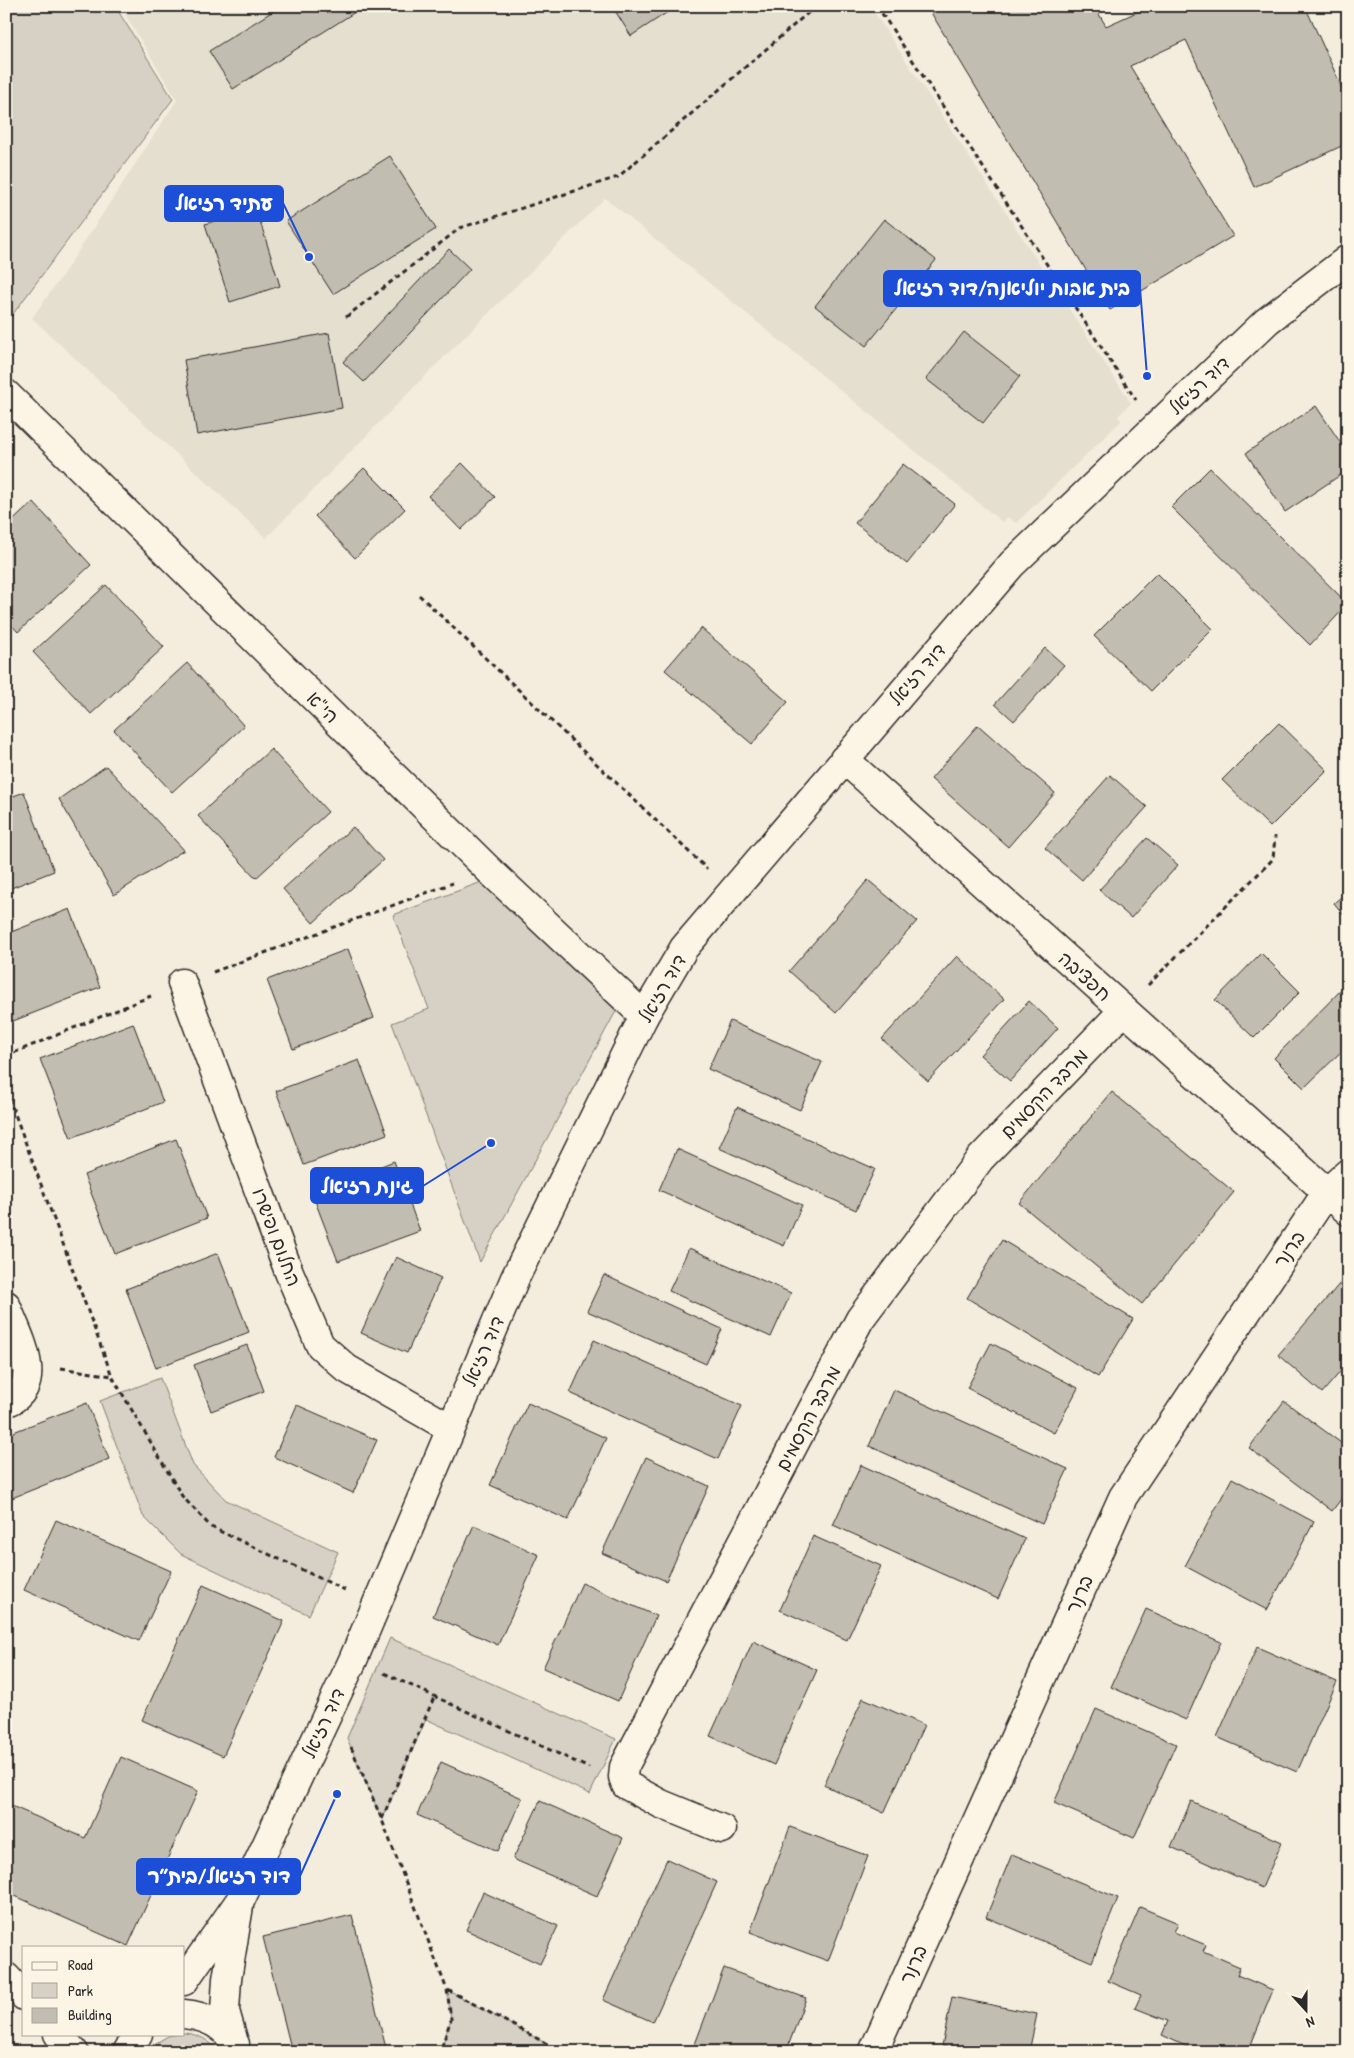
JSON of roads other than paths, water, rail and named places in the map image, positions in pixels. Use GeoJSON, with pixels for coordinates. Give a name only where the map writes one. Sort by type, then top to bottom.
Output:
{"type":"FeatureCollection","features":[{"type":"Feature","properties":{"kind":"street","name":"דוד רזיאל"},"geometry":{"type":"LineString","coordinates":[[185,1980],[240,1899],[352,1660],[519,1269],[644,1016],[684,948],[1012,564],[1267,321],[1348,259]]}},
{"type":"Feature","properties":{"kind":"street","name":"הי\"א"},"geometry":{"type":"LineString","coordinates":[[6,394],[489,870],[644,1016]]}},
{"type":"Feature","properties":{"kind":"street","name":"חפציבה"},"geometry":{"type":"LineString","coordinates":[[844,759],[1348,1211]]}},
{"type":"Feature","properties":{"kind":"street","name":"החלום ופישרו"},"geometry":{"type":"LineString","coordinates":[[182,983],[289,1272],[320,1345],[347,1369],[450,1428]]}},
{"type":"Feature","properties":{"kind":"street","name":"מרבד הקסמים"},"geometry":{"type":"LineString","coordinates":[[722,1829],[661,1804],[626,1785],[623,1777],[624,1768],[860,1319],[980,1159],[1123,1011]]}},
{"type":"Feature","properties":{"kind":"street","name":"ברנר"},"geometry":{"type":"LineString","coordinates":[[873,2052],[1123,1497],[1327,1192],[1348,1173]]}},
{"type":"Feature","properties":{"kind":"street"},"geometry":{"type":"LineString","coordinates":[[6,1305],[27,1362],[25,1387],[18,1398],[6,1402]]}},
{"type":"Feature","properties":{"kind":"street","name":"דוד רזיאל"},"geometry":{"type":"LineString","coordinates":[[236,2046],[225,2011],[225,2003],[240,1899]]}},
{"type":"Feature","properties":{"kind":"street"},"geometry":{"type":"LineString","coordinates":[[6,1977],[22,1986]]}},
{"type":"Feature","properties":{"kind":"street"},"geometry":{"type":"LineString","coordinates":[[6,1977],[22,1994]]}},
{"type":"Feature","properties":{"kind":"street"},"geometry":{"type":"LineString","coordinates":[[185,2014],[209,2020],[222,2028],[236,2046]]}},
{"type":"Feature","properties":{"kind":"street"},"geometry":{"type":"LineString","coordinates":[[60,2036],[74,2052]]}},
{"type":"Feature","properties":{"kind":"street"},"geometry":{"type":"LineString","coordinates":[[127,2052],[137,2036]]}},
{"type":"Feature","properties":{"kind":"place","name":"עתיד רזיאל"},"geometry":{"type":"Point","coordinates":[309,257]}},
{"type":"Feature","properties":{"kind":"place","name":"בית אבות יוליאנה/דוד רזיאל"},"geometry":{"type":"Point","coordinates":[1147,376]}},
{"type":"Feature","properties":{"kind":"place","name":"גינת רזיאל"},"geometry":{"type":"Point","coordinates":[491,1143]}},
{"type":"Feature","properties":{"kind":"place","name":"דוד רזיאל/בית״ר"},"geometry":{"type":"Point","coordinates":[337,1794]}}]}
